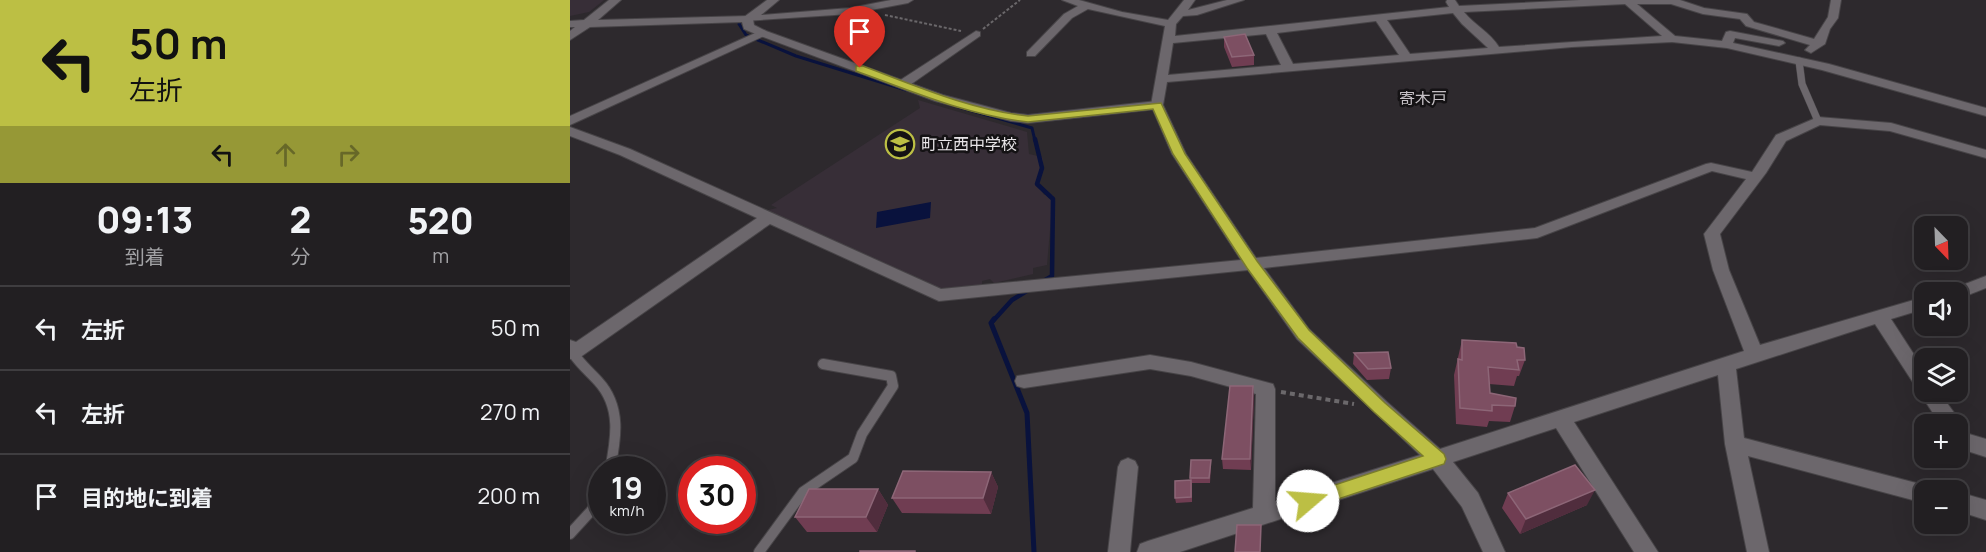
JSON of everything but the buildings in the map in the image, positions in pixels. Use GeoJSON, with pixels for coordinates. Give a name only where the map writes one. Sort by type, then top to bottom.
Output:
{"type":"FeatureCollection","features":[{"type":"Feature","properties":{"kind":"street"},"geometry":{"type":"LineString","coordinates":[[570,37],[616,0]]}},
{"type":"Feature","properties":{"kind":"street"},"geometry":{"type":"LineString","coordinates":[[748,19],[774,0]]}},
{"type":"Feature","properties":{"kind":"street"},"geometry":{"type":"LineString","coordinates":[[806,15],[829,0]]}},
{"type":"Feature","properties":{"kind":"street"},"geometry":{"type":"LineString","coordinates":[[570,24],[806,15],[860,9],[908,0]]}},
{"type":"Feature","properties":{"kind":"street"},"geometry":{"type":"LineString","coordinates":[[1067,0],[1171,24]]}},
{"type":"Feature","properties":{"kind":"street"},"geometry":{"type":"LineString","coordinates":[[1190,0],[1171,24],[1157,105],[1179,154],[1252,264],[1303,334],[1380,408],[1438,459],[1470,500],[1494,552]]}},
{"type":"Feature","properties":{"kind":"street"},"geometry":{"type":"LineString","coordinates":[[1179,13],[1193,13],[1239,0]]}},
{"type":"Feature","properties":{"kind":"street"},"geometry":{"type":"LineString","coordinates":[[1168,40],[1379,17],[1453,4],[1626,0],[1672,1],[1703,11],[1743,16],[1750,24],[1819,44]]}},
{"type":"Feature","properties":{"kind":"street"},"geometry":{"type":"LineString","coordinates":[[1626,0],[1672,39]]}},
{"type":"Feature","properties":{"kind":"street"},"geometry":{"type":"LineString","coordinates":[[1800,61],[1819,44],[1826,22],[1833,18],[1835,13],[1833,7],[1836,0]]}},
{"type":"Feature","properties":{"kind":"street"},"geometry":{"type":"LineString","coordinates":[[1453,4],[1466,22],[1490,41],[1497,51]]}},
{"type":"Feature","properties":{"kind":"street"},"geometry":{"type":"LineString","coordinates":[[1030,54],[1068,16],[1086,6]]}},
{"type":"Feature","properties":{"kind":"street"},"geometry":{"type":"LineString","coordinates":[[1379,17],[1407,59]]}},
{"type":"Feature","properties":{"kind":"street"},"geometry":{"type":"LineString","coordinates":[[748,19],[748,27],[762,33],[980,110],[1028,119],[1157,105]]}},
{"type":"Feature","properties":{"kind":"street"},"geometry":{"type":"LineString","coordinates":[[1270,30],[1289,69]]}},
{"type":"Feature","properties":{"kind":"street"},"geometry":{"type":"LineString","coordinates":[[570,121],[762,33]]}},
{"type":"Feature","properties":{"kind":"street"},"geometry":{"type":"LineString","coordinates":[[903,84],[976,34]]}},
{"type":"Feature","properties":{"kind":"street"},"geometry":{"type":"LineString","coordinates":[[1726,45],[1730,34],[1779,43]]}},
{"type":"Feature","properties":{"kind":"street"},"geometry":{"type":"LineString","coordinates":[[1160,79],[1582,43],[1672,39],[1726,45],[1800,61],[1986,111]]}},
{"type":"Feature","properties":{"kind":"street"},"geometry":{"type":"LineString","coordinates":[[1754,354],[1720,270],[1712,234],[1781,138],[1818,121],[1891,128],[1986,154]]}},
{"type":"Feature","properties":{"kind":"street"},"geometry":{"type":"LineString","coordinates":[[570,131],[625,152],[939,295],[1537,233],[1711,167],[1755,177]]}},
{"type":"Feature","properties":{"kind":"street"},"geometry":{"type":"LineString","coordinates":[[572,350],[768,218]]}},
{"type":"Feature","properties":{"kind":"street"},"geometry":{"type":"LineString","coordinates":[[1968,290],[1983,285]]}},
{"type":"Feature","properties":{"kind":"street"},"geometry":{"type":"LineString","coordinates":[[1148,552],[1754,354],[1914,306]]}},
{"type":"Feature","properties":{"kind":"street"},"geometry":{"type":"LineString","coordinates":[[1880,317],[1914,369]]}},
{"type":"Feature","properties":{"kind":"street"},"geometry":{"type":"LineString","coordinates":[[1024,381],[1150,362],[1191,369],[1266,389],[1264,515]]}},
{"type":"Feature","properties":{"kind":"street"},"geometry":{"type":"LineString","coordinates":[[1726,365],[1736,444],[1758,552]]}},
{"type":"Feature","properties":{"kind":"street"},"geometry":{"type":"LineString","coordinates":[[1560,418],[1647,552]]}},
{"type":"Feature","properties":{"kind":"street"},"geometry":{"type":"LineString","coordinates":[[1968,443],[1986,448]]}},
{"type":"Feature","properties":{"kind":"street"},"geometry":{"type":"LineString","coordinates":[[1736,444],[1914,491]]}},
{"type":"Feature","properties":{"kind":"street"},"geometry":{"type":"LineString","coordinates":[[1119,552],[1128,467]]}},
{"type":"Feature","properties":{"kind":"street"},"geometry":{"type":"LineString","coordinates":[[1968,505],[1986,510]]}},
{"type":"Feature","properties":{"kind":"lane"},"geometry":{"type":"LineString","coordinates":[[1800,61],[1802,84],[1818,121]]}},
{"type":"Feature","properties":{"kind":"lane"},"geometry":{"type":"LineString","coordinates":[[572,350],[582,368],[599,382],[615,408],[617,437],[613,456]]}},
{"type":"Feature","properties":{"kind":"lane"},"geometry":{"type":"LineString","coordinates":[[759,552],[803,492],[853,458],[862,434],[893,386],[891,376],[823,364]]}},
{"type":"Feature","properties":{"kind":"lane"},"geometry":{"type":"LineString","coordinates":[[570,534],[588,514]]}},
{"type":"Feature","properties":{"kind":"path"},"geometry":{"type":"LineString","coordinates":[[860,9],[976,34],[1020,0]]}},
{"type":"Feature","properties":{"kind":"path"},"geometry":{"type":"LineString","coordinates":[[1266,389],[1380,408]]}},
{"type":"Feature","properties":{"kind":"shaded area"},"geometry":{"type":"Polygon","coordinates":[[[570,0],[604,0],[589,12],[570,16],[570,0]]]}},
{"type":"Feature","properties":{"kind":"shaded area"},"geometry":{"type":"Polygon","coordinates":[[[918,100],[1027,132],[1029,154],[1042,157],[1043,160],[1037,183],[1044,195],[1053,195],[1047,265],[1033,268],[1033,274],[994,283],[990,279],[982,281],[982,285],[938,290],[764,211],[777,208],[771,205],[920,108],[918,100]]]}},
{"type":"Feature","properties":{"kind":"shaded area"},"geometry":{"type":"Polygon","coordinates":[[[931,202],[930,218],[876,228],[877,212],[931,202]]]}},
{"type":"Feature","properties":{"kind":"waterway"},"geometry":{"type":"LineString","coordinates":[[744,19],[739,24],[746,35],[796,56],[906,90]]}},
{"type":"Feature","properties":{"kind":"waterway"},"geometry":{"type":"LineString","coordinates":[[959,107],[1032,128],[1035,141]]}},
{"type":"Feature","properties":{"kind":"waterway"},"geometry":{"type":"LineString","coordinates":[[1035,139],[1042,168],[1037,184],[1053,199],[1052,276],[1042,282]]}},
{"type":"Feature","properties":{"kind":"waterway"},"geometry":{"type":"LineString","coordinates":[[993,321],[1012,300],[1030,289]]}},
{"type":"Feature","properties":{"kind":"waterway"},"geometry":{"type":"LineString","coordinates":[[994,319],[991,323],[1027,413],[1034,552]]}},
{"type":"Feature","properties":{"kind":"place","name":"町立西中学校"},"geometry":{"type":"Point","coordinates":[900,144]}},
{"type":"Feature","properties":{"kind":"district","name":"寄木戸"},"geometry":{"type":"Point","coordinates":[1423,98]}},
{"type":"Feature","properties":{"kind":"route"},"geometry":{"type":"LineString","coordinates":[[860,68],[939,98],[1011,117],[1028,119],[1157,105],[1179,154],[1252,264],[1303,334],[1380,408],[1438,459],[1308,501]]}}]}
